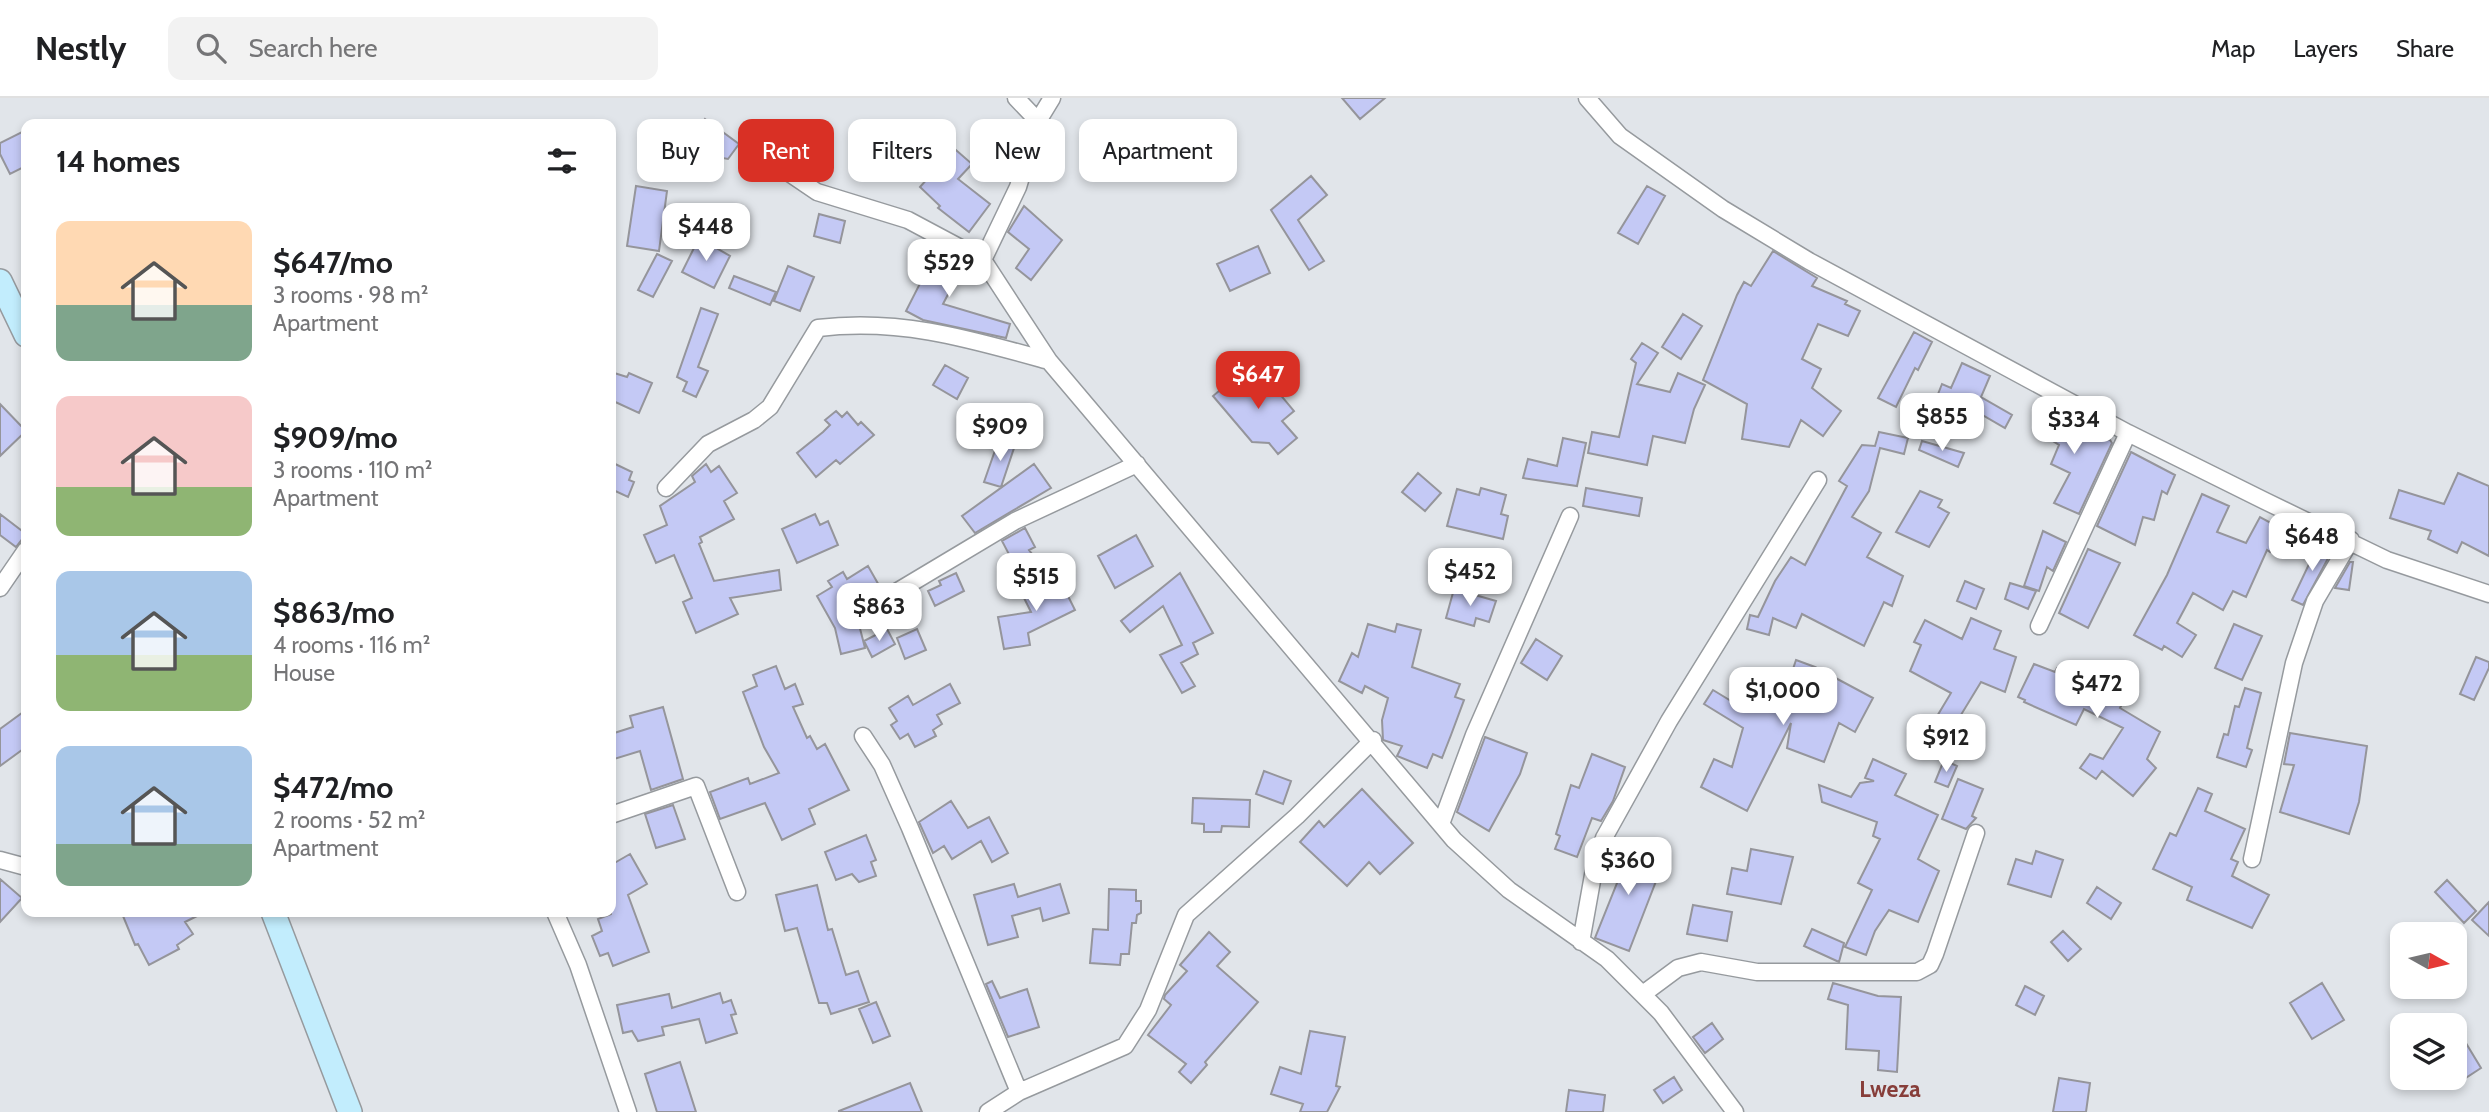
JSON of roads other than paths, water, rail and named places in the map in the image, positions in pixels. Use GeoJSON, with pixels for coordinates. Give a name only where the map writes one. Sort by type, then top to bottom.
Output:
{"type":"FeatureCollection","features":[{"type":"Feature","properties":{"kind":"street"},"geometry":{"type":"LineString","coordinates":[[1016,98],[1036,119]]}},
{"type":"Feature","properties":{"kind":"street"},"geometry":{"type":"LineString","coordinates":[[1039,119],[1052,98]]}},
{"type":"Feature","properties":{"kind":"street"},"geometry":{"type":"LineString","coordinates":[[1587,98],[1620,136],[1723,209],[1809,261],[2128,433],[2351,540],[2387,560],[2489,594]]}},
{"type":"Feature","properties":{"kind":"street"},"geometry":{"type":"LineString","coordinates":[[802,182],[817,192],[908,220],[983,260],[1049,361],[1373,740],[1441,824],[1509,890],[1607,959],[1661,1013],[1735,1112]]}},
{"type":"Feature","properties":{"kind":"street"},"geometry":{"type":"LineString","coordinates":[[983,260],[1019,182]]}},
{"type":"Feature","properties":{"kind":"street"},"geometry":{"type":"LineString","coordinates":[[0,281],[21,325]]}},
{"type":"Feature","properties":{"kind":"street"},"geometry":{"type":"LineString","coordinates":[[666,488],[708,444],[754,420],[770,407],[818,328],[905,326],[976,340],[1049,361]]}},
{"type":"Feature","properties":{"kind":"street"},"geometry":{"type":"LineString","coordinates":[[2039,626],[2128,433]]}},
{"type":"Feature","properties":{"kind":"street"},"geometry":{"type":"LineString","coordinates":[[898,591],[1015,522],[1137,464]]}},
{"type":"Feature","properties":{"kind":"street"},"geometry":{"type":"LineString","coordinates":[[1581,942],[1595,864],[1604,838],[1669,721],[1818,480]]}},
{"type":"Feature","properties":{"kind":"street"},"geometry":{"type":"LineString","coordinates":[[1441,824],[1474,735],[1570,516]]}},
{"type":"Feature","properties":{"kind":"street"},"geometry":{"type":"LineString","coordinates":[[2252,859],[2294,663],[2315,601],[2351,540]]}},
{"type":"Feature","properties":{"kind":"street"},"geometry":{"type":"LineString","coordinates":[[0,588],[21,557]]}},
{"type":"Feature","properties":{"kind":"street"},"geometry":{"type":"LineString","coordinates":[[863,736],[882,765],[910,828],[1019,1092]]}},
{"type":"Feature","properties":{"kind":"street"},"geometry":{"type":"LineString","coordinates":[[988,1112],[1019,1092],[1125,1046],[1148,1010],[1186,915],[1297,816],[1373,740]]}},
{"type":"Feature","properties":{"kind":"street"},"geometry":{"type":"LineString","coordinates":[[616,813],[696,786],[737,892]]}},
{"type":"Feature","properties":{"kind":"street"},"geometry":{"type":"LineString","coordinates":[[1643,995],[1678,968],[1701,962],[1757,972],[1917,972],[1925,969],[1935,954],[1976,832]]}},
{"type":"Feature","properties":{"kind":"street"},"geometry":{"type":"LineString","coordinates":[[0,860],[21,867]]}},
{"type":"Feature","properties":{"kind":"street"},"geometry":{"type":"LineString","coordinates":[[275,917],[349,1112]]}},
{"type":"Feature","properties":{"kind":"street"},"geometry":{"type":"LineString","coordinates":[[557,917],[578,965],[628,1112]]}},
{"type":"Feature","properties":{"kind":"district","name":"Lweza"},"geometry":{"type":"Point","coordinates":[1890,1089]}}]}
